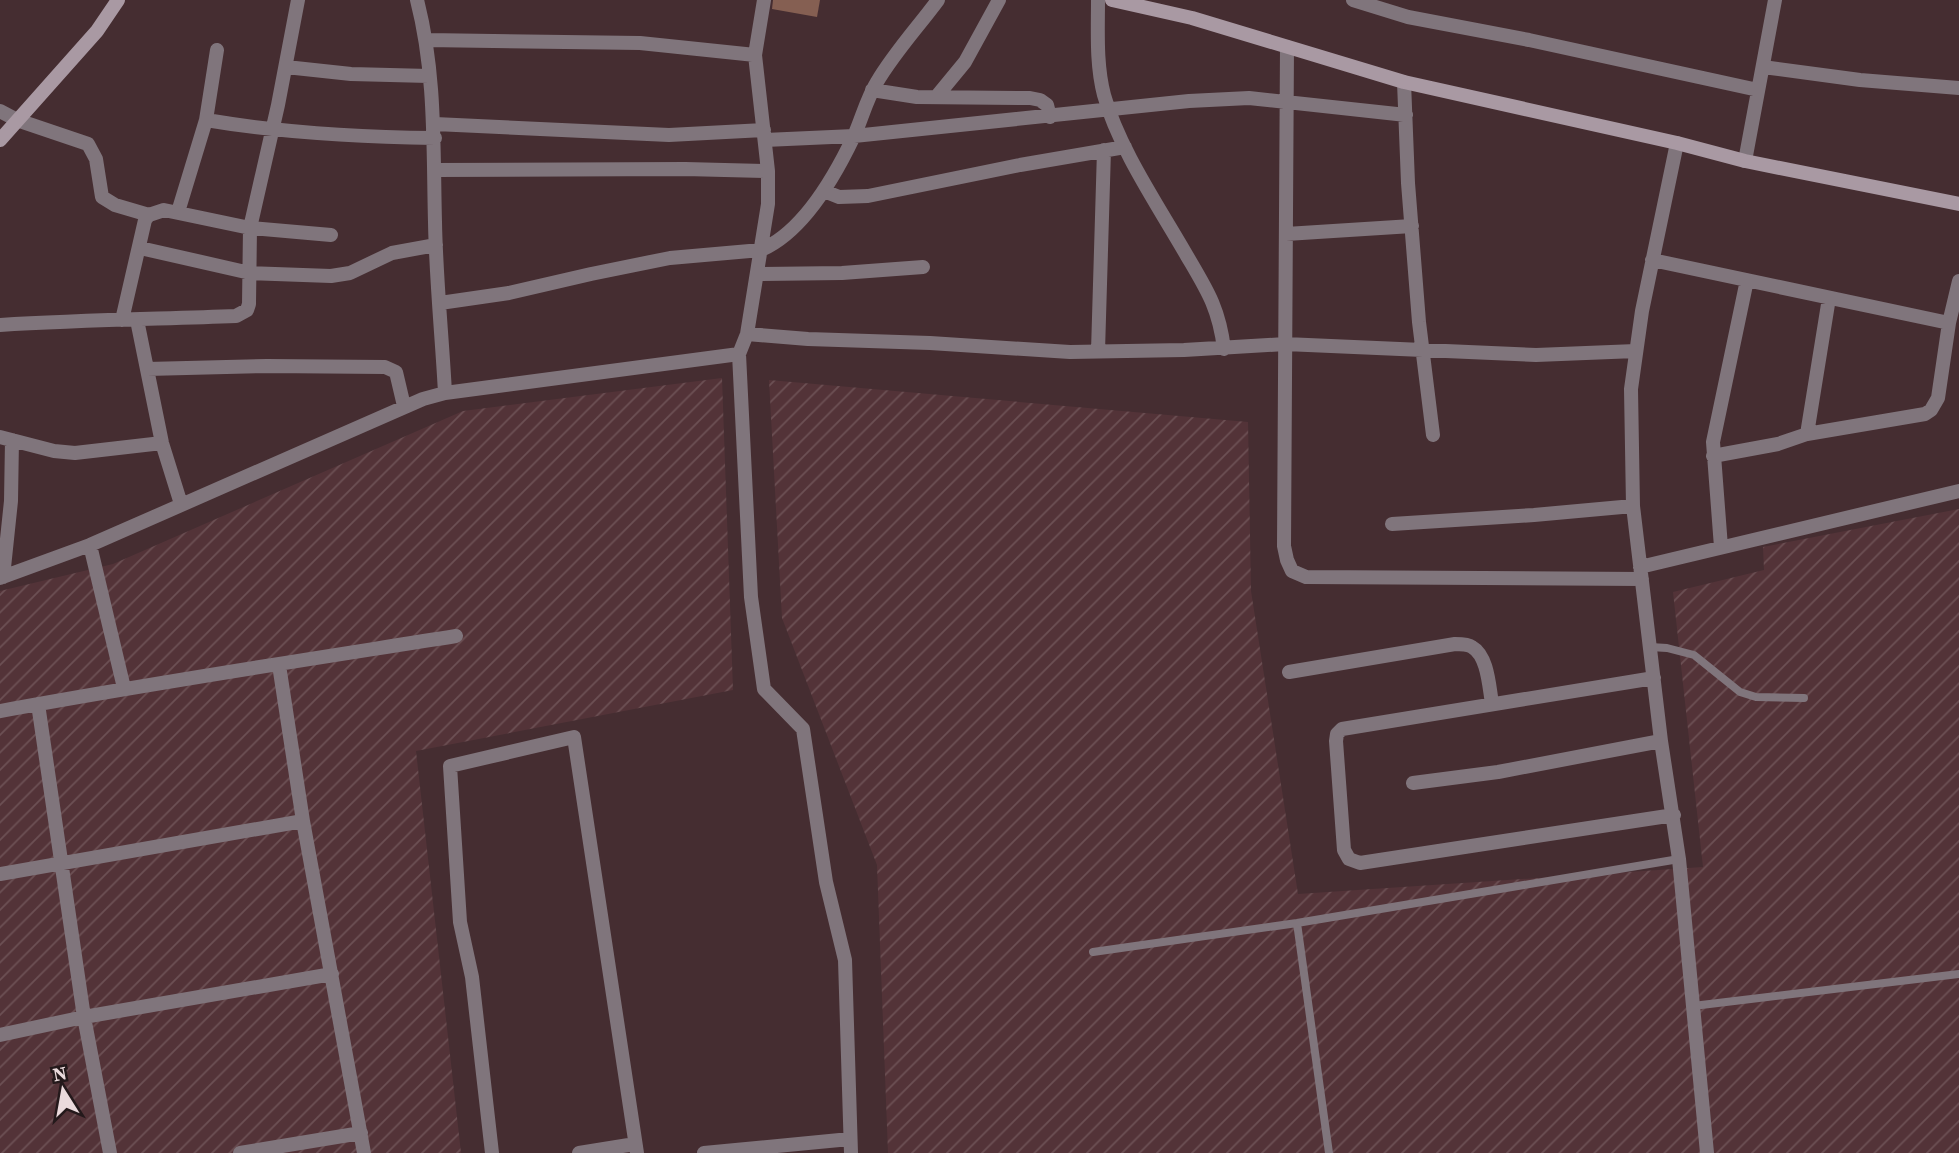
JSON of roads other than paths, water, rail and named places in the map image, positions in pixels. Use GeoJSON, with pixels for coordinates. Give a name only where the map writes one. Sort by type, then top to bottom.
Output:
{"type":"FeatureCollection","features":[{"type":"Feature","properties":{"kind":"street"},"geometry":{"type":"LineString","coordinates":[[0,140],[97,31],[118,0]]}},
{"type":"Feature","properties":{"kind":"street"},"geometry":{"type":"LineString","coordinates":[[0,325],[85,319],[129,320],[243,314],[249,304],[250,228],[298,0]]}},
{"type":"Feature","properties":{"kind":"street"},"geometry":{"type":"LineString","coordinates":[[417,0],[427,40],[435,131],[436,246],[445,393]]}},
{"type":"Feature","properties":{"kind":"street"},"geometry":{"type":"LineString","coordinates":[[704,1153],[851,1146],[845,961],[826,883],[803,729],[764,689],[751,597],[739,354],[747,334],[768,204],[768,172],[755,55],[764,0]]}},
{"type":"Feature","properties":{"kind":"street"},"geometry":{"type":"LineString","coordinates":[[440,303],[509,293],[670,258],[761,250],[785,237],[824,191],[854,136],[872,90],[938,0]]}},
{"type":"Feature","properties":{"kind":"street"},"geometry":{"type":"LineString","coordinates":[[937,96],[965,62],[999,0]]}},
{"type":"Feature","properties":{"kind":"street"},"geometry":{"type":"LineString","coordinates":[[1098,0],[1098,58],[1110,111],[1125,147],[1211,296],[1221,324],[1224,348]]}},
{"type":"Feature","properties":{"kind":"street"},"geometry":{"type":"LineString","coordinates":[[1112,0],[1192,18],[1404,82],[1677,142],[1745,161],[1959,204]]}},
{"type":"Feature","properties":{"kind":"street"},"geometry":{"type":"LineString","coordinates":[[1353,0],[1408,17],[1529,40],[1758,90]]}},
{"type":"Feature","properties":{"kind":"street"},"geometry":{"type":"LineString","coordinates":[[1745,161],[1775,0]]}},
{"type":"Feature","properties":{"kind":"street"},"geometry":{"type":"LineString","coordinates":[[427,40],[640,43],[755,55]]}},
{"type":"Feature","properties":{"kind":"street"},"geometry":{"type":"LineString","coordinates":[[1287,47],[1284,546],[1292,571],[1306,577],[1641,573],[1721,547],[1959,491]]}},
{"type":"Feature","properties":{"kind":"street"},"geometry":{"type":"LineString","coordinates":[[178,212],[206,120],[217,50]]}},
{"type":"Feature","properties":{"kind":"street"},"geometry":{"type":"LineString","coordinates":[[286,67],[351,74],[429,76]]}},
{"type":"Feature","properties":{"kind":"street"},"geometry":{"type":"LineString","coordinates":[[1763,67],[1860,80],[1959,88]]}},
{"type":"Feature","properties":{"kind":"street"},"geometry":{"type":"LineString","coordinates":[[1404,82],[1412,226],[1433,435]]}},
{"type":"Feature","properties":{"kind":"street"},"geometry":{"type":"LineString","coordinates":[[872,90],[916,97],[1040,100],[1047,105],[1051,117]]}},
{"type":"Feature","properties":{"kind":"street"},"geometry":{"type":"LineString","coordinates":[[206,120],[272,131],[343,136],[435,131],[854,136],[1249,98],[1406,115]]}},
{"type":"Feature","properties":{"kind":"street"},"geometry":{"type":"LineString","coordinates":[[0,111],[17,120],[88,144],[96,159],[102,197],[115,205],[149,215]]}},
{"type":"Feature","properties":{"kind":"street"},"geometry":{"type":"LineString","coordinates":[[1677,142],[1652,260],[1631,389],[1633,506],[1661,741],[1674,815],[1707,1153]]}},
{"type":"Feature","properties":{"kind":"street"},"geometry":{"type":"LineString","coordinates":[[824,191],[839,197],[868,197],[1020,165],[1125,147]]}},
{"type":"Feature","properties":{"kind":"street"},"geometry":{"type":"LineString","coordinates":[[1098,351],[1104,150]]}},
{"type":"Feature","properties":{"kind":"street"},"geometry":{"type":"LineString","coordinates":[[435,170],[685,169],[768,172]]}},
{"type":"Feature","properties":{"kind":"street"},"geometry":{"type":"LineString","coordinates":[[181,504],[162,443],[147,369],[129,320],[145,220],[149,215],[164,210],[250,228],[331,234]]}},
{"type":"Feature","properties":{"kind":"street"},"geometry":{"type":"LineString","coordinates":[[1286,234],[1412,226]]}},
{"type":"Feature","properties":{"kind":"street"},"geometry":{"type":"LineString","coordinates":[[140,248],[250,273],[331,276],[351,273],[392,253],[436,246]]}},
{"type":"Feature","properties":{"kind":"street"},"geometry":{"type":"LineString","coordinates":[[1652,260],[1949,323]]}},
{"type":"Feature","properties":{"kind":"street"},"geometry":{"type":"LineString","coordinates":[[757,274],[842,273],[923,267]]}},
{"type":"Feature","properties":{"kind":"street"},"geometry":{"type":"LineString","coordinates":[[1721,547],[1713,442],[1747,280]]}},
{"type":"Feature","properties":{"kind":"street"},"geometry":{"type":"LineString","coordinates":[[1713,456],[1778,444],[1807,434],[1925,414],[1931,410],[1938,398],[1949,323],[1959,281]]}},
{"type":"Feature","properties":{"kind":"street"},"geometry":{"type":"LineString","coordinates":[[1807,434],[1829,298]]}},
{"type":"Feature","properties":{"kind":"street"},"geometry":{"type":"LineString","coordinates":[[747,334],[1098,351],[1285,344],[1536,355],[1636,351]]}},
{"type":"Feature","properties":{"kind":"street"},"geometry":{"type":"LineString","coordinates":[[162,443],[75,453],[54,451],[6,439],[11,500],[2,577],[90,545],[404,406],[445,393],[739,354]]}},
{"type":"Feature","properties":{"kind":"street"},"geometry":{"type":"LineString","coordinates":[[147,369],[385,367],[396,372],[404,406]]}},
{"type":"Feature","properties":{"kind":"street"},"geometry":{"type":"LineString","coordinates":[[1392,524],[1633,506]]}},
{"type":"Feature","properties":{"kind":"street"},"geometry":{"type":"LineString","coordinates":[[90,545],[124,688]]}},
{"type":"Feature","properties":{"kind":"street"},"geometry":{"type":"LineString","coordinates":[[0,711],[124,688],[456,636]]}},
{"type":"Feature","properties":{"kind":"street"},"geometry":{"type":"LineString","coordinates":[[1289,671],[1455,644],[1463,645],[1473,647],[1480,656],[1492,703]]}},
{"type":"Feature","properties":{"kind":"street"},"geometry":{"type":"LineString","coordinates":[[279,665],[303,821],[364,1153]]}},
{"type":"Feature","properties":{"kind":"street"},"geometry":{"type":"LineString","coordinates":[[1654,678],[1342,729],[1336,734],[1343,850],[1349,859],[1360,863],[1674,815]]}},
{"type":"Feature","properties":{"kind":"street"},"geometry":{"type":"LineString","coordinates":[[38,704],[63,863],[83,1017],[110,1153]]}},
{"type":"Feature","properties":{"kind":"street"},"geometry":{"type":"LineString","coordinates":[[492,1153],[472,977],[460,922],[450,766],[574,737],[636,1148],[579,1153]]}},
{"type":"Feature","properties":{"kind":"street"},"geometry":{"type":"LineString","coordinates":[[1413,783],[1498,772],[1661,741]]}},
{"type":"Feature","properties":{"kind":"street"},"geometry":{"type":"LineString","coordinates":[[0,874],[303,821]]}},
{"type":"Feature","properties":{"kind":"street"},"geometry":{"type":"LineString","coordinates":[[0,1035],[83,1017],[332,974]]}},
{"type":"Feature","properties":{"kind":"street"},"geometry":{"type":"LineString","coordinates":[[240,1153],[361,1133]]}},
{"type":"Feature","properties":{"kind":"lane"},"geometry":{"type":"LineString","coordinates":[[1650,647],[1695,655],[1740,692],[1756,697],[1804,698]]}},
{"type":"Feature","properties":{"kind":"lane"},"geometry":{"type":"LineString","coordinates":[[1093,952],[1297,923],[1679,859]]}},
{"type":"Feature","properties":{"kind":"lane"},"geometry":{"type":"LineString","coordinates":[[1297,923],[1329,1153]]}},
{"type":"Feature","properties":{"kind":"lane"},"geometry":{"type":"LineString","coordinates":[[1693,1006],[1959,974]]}}]}
